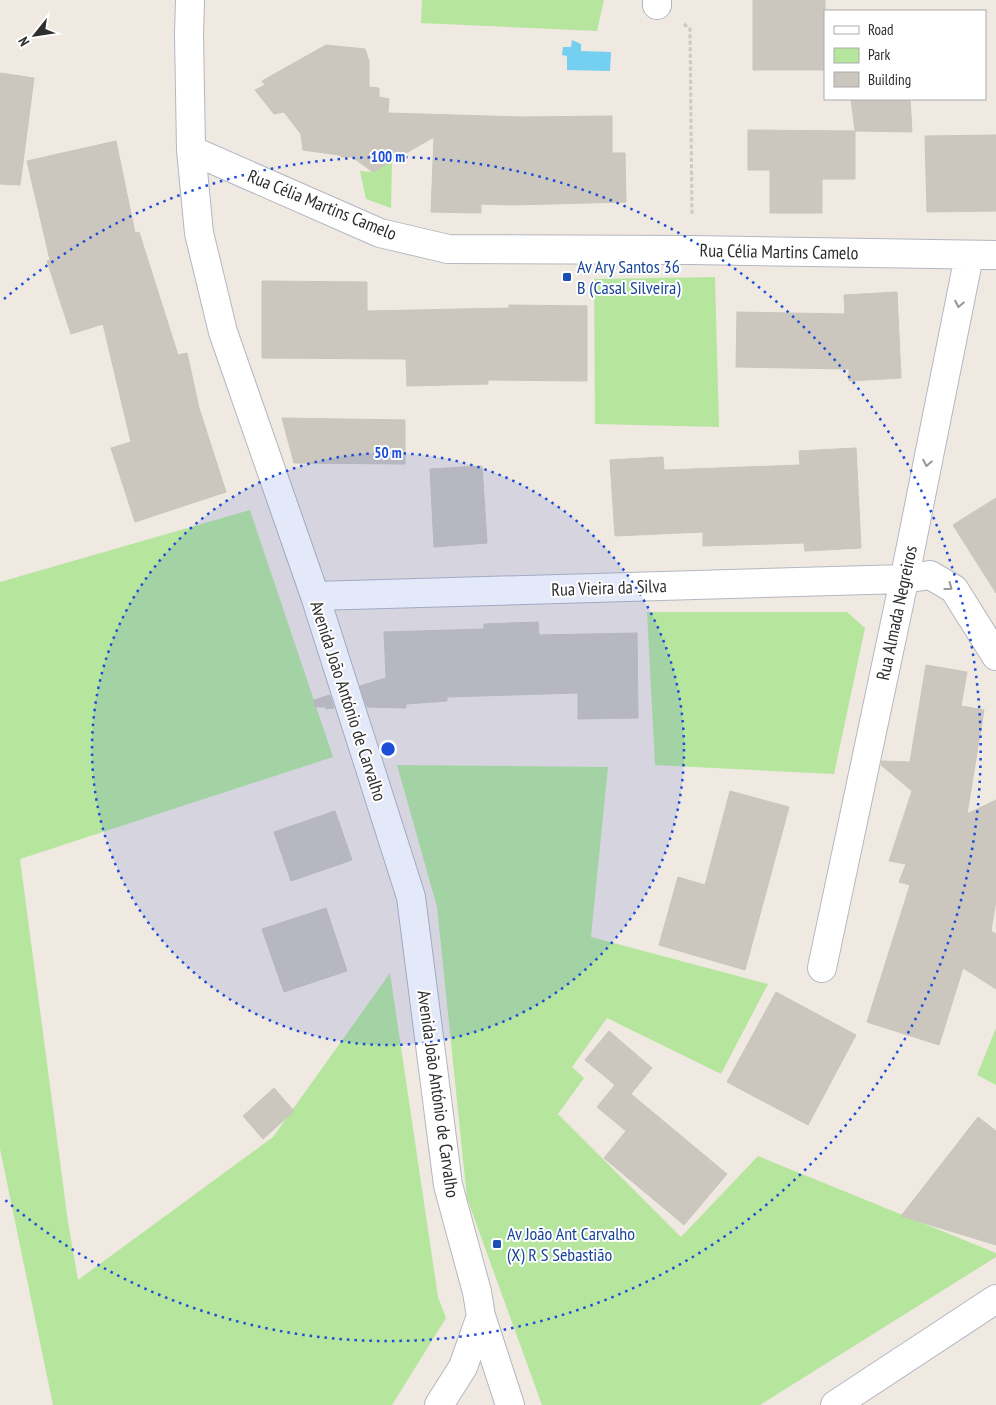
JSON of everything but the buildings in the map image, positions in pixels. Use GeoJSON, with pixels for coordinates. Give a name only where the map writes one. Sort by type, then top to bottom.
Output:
{"type":"FeatureCollection","features":[{"type":"Feature","properties":{"kind":"street","name":"Avenida João António de Carvalho"},"geometry":{"type":"LineString","coordinates":[[190,0],[192,150],[199,232],[223,332],[314,596],[411,897],[448,1185],[477,1292],[481,1316],[510,1405]]}},
{"type":"Feature","properties":{"kind":"street","name":"Rua Célia Martins Camelo"},"geometry":{"type":"LineString","coordinates":[[192,150],[380,233],[448,248],[692,250],[996,256]]}},
{"type":"Feature","properties":{"kind":"street","name":"Rua Almada Negreiros"},"geometry":{"type":"LineString","coordinates":[[822,968],[904,579],[969,256]]}},
{"type":"Feature","properties":{"kind":"street","name":"Rua Vieira da Silva"},"geometry":{"type":"LineString","coordinates":[[314,596],[904,579],[930,575],[954,589],[996,656]]}},
{"type":"Feature","properties":{"kind":"street"},"geometry":{"type":"LineString","coordinates":[[836,1405],[996,1299]]}},
{"type":"Feature","properties":{"kind":"street"},"geometry":{"type":"LineString","coordinates":[[439,1405],[463,1367],[481,1316]]}},
{"type":"Feature","properties":{"kind":"path"},"geometry":{"type":"LineString","coordinates":[[657,2],[690,28],[692,250]]}},
{"type":"Feature","properties":{"kind":"green space"},"geometry":{"type":"Polygon","coordinates":[[[422,0],[604,0],[597,31],[421,23],[422,0]]]}},
{"type":"Feature","properties":{"kind":"green space"},"geometry":{"type":"Polygon","coordinates":[[[384,162],[392,163],[391,208],[366,199],[360,171],[373,172],[384,162]]]}},
{"type":"Feature","properties":{"kind":"green space"},"geometry":{"type":"Polygon","coordinates":[[[715,277],[719,427],[595,424],[594,279],[715,277]]]}},
{"type":"Feature","properties":{"kind":"green space"},"geometry":{"type":"Polygon","coordinates":[[[250,510],[333,757],[20,859],[68,1222],[78,1280],[273,1137],[390,973],[438,1297],[446,1318],[392,1405],[53,1405],[0,1149],[0,582],[250,510]]]}},
{"type":"Feature","properties":{"kind":"green space"},"geometry":{"type":"Polygon","coordinates":[[[647,612],[847,612],[865,628],[834,774],[655,765],[647,612]]]}},
{"type":"Feature","properties":{"kind":"green space"},"geometry":{"type":"Polygon","coordinates":[[[397,765],[608,767],[591,937],[768,984],[721,1074],[607,1018],[572,1067],[584,1078],[558,1114],[681,1237],[758,1156],[996,1253],[996,1257],[760,1405],[542,1405],[467,1198],[437,907],[397,765]]]}},
{"type":"Feature","properties":{"kind":"green space"},"geometry":{"type":"Polygon","coordinates":[[[996,1028],[996,1085],[977,1075],[996,1028]]]}},
{"type":"Feature","properties":{"kind":"water"},"geometry":{"type":"Polygon","coordinates":[[[572,40],[581,44],[581,51],[611,52],[610,71],[567,70],[567,56],[562,55],[563,47],[571,47],[572,40]]]}},
{"type":"Feature","properties":{"kind":"place","name":"Av Ary Santos 36 B (Casal Silveira)"},"geometry":{"type":"Point","coordinates":[567,277]}},
{"type":"Feature","properties":{"kind":"place","name":"Av João Ant Carvalho (X) R S Sebastião"},"geometry":{"type":"Point","coordinates":[497,1244]}}]}
